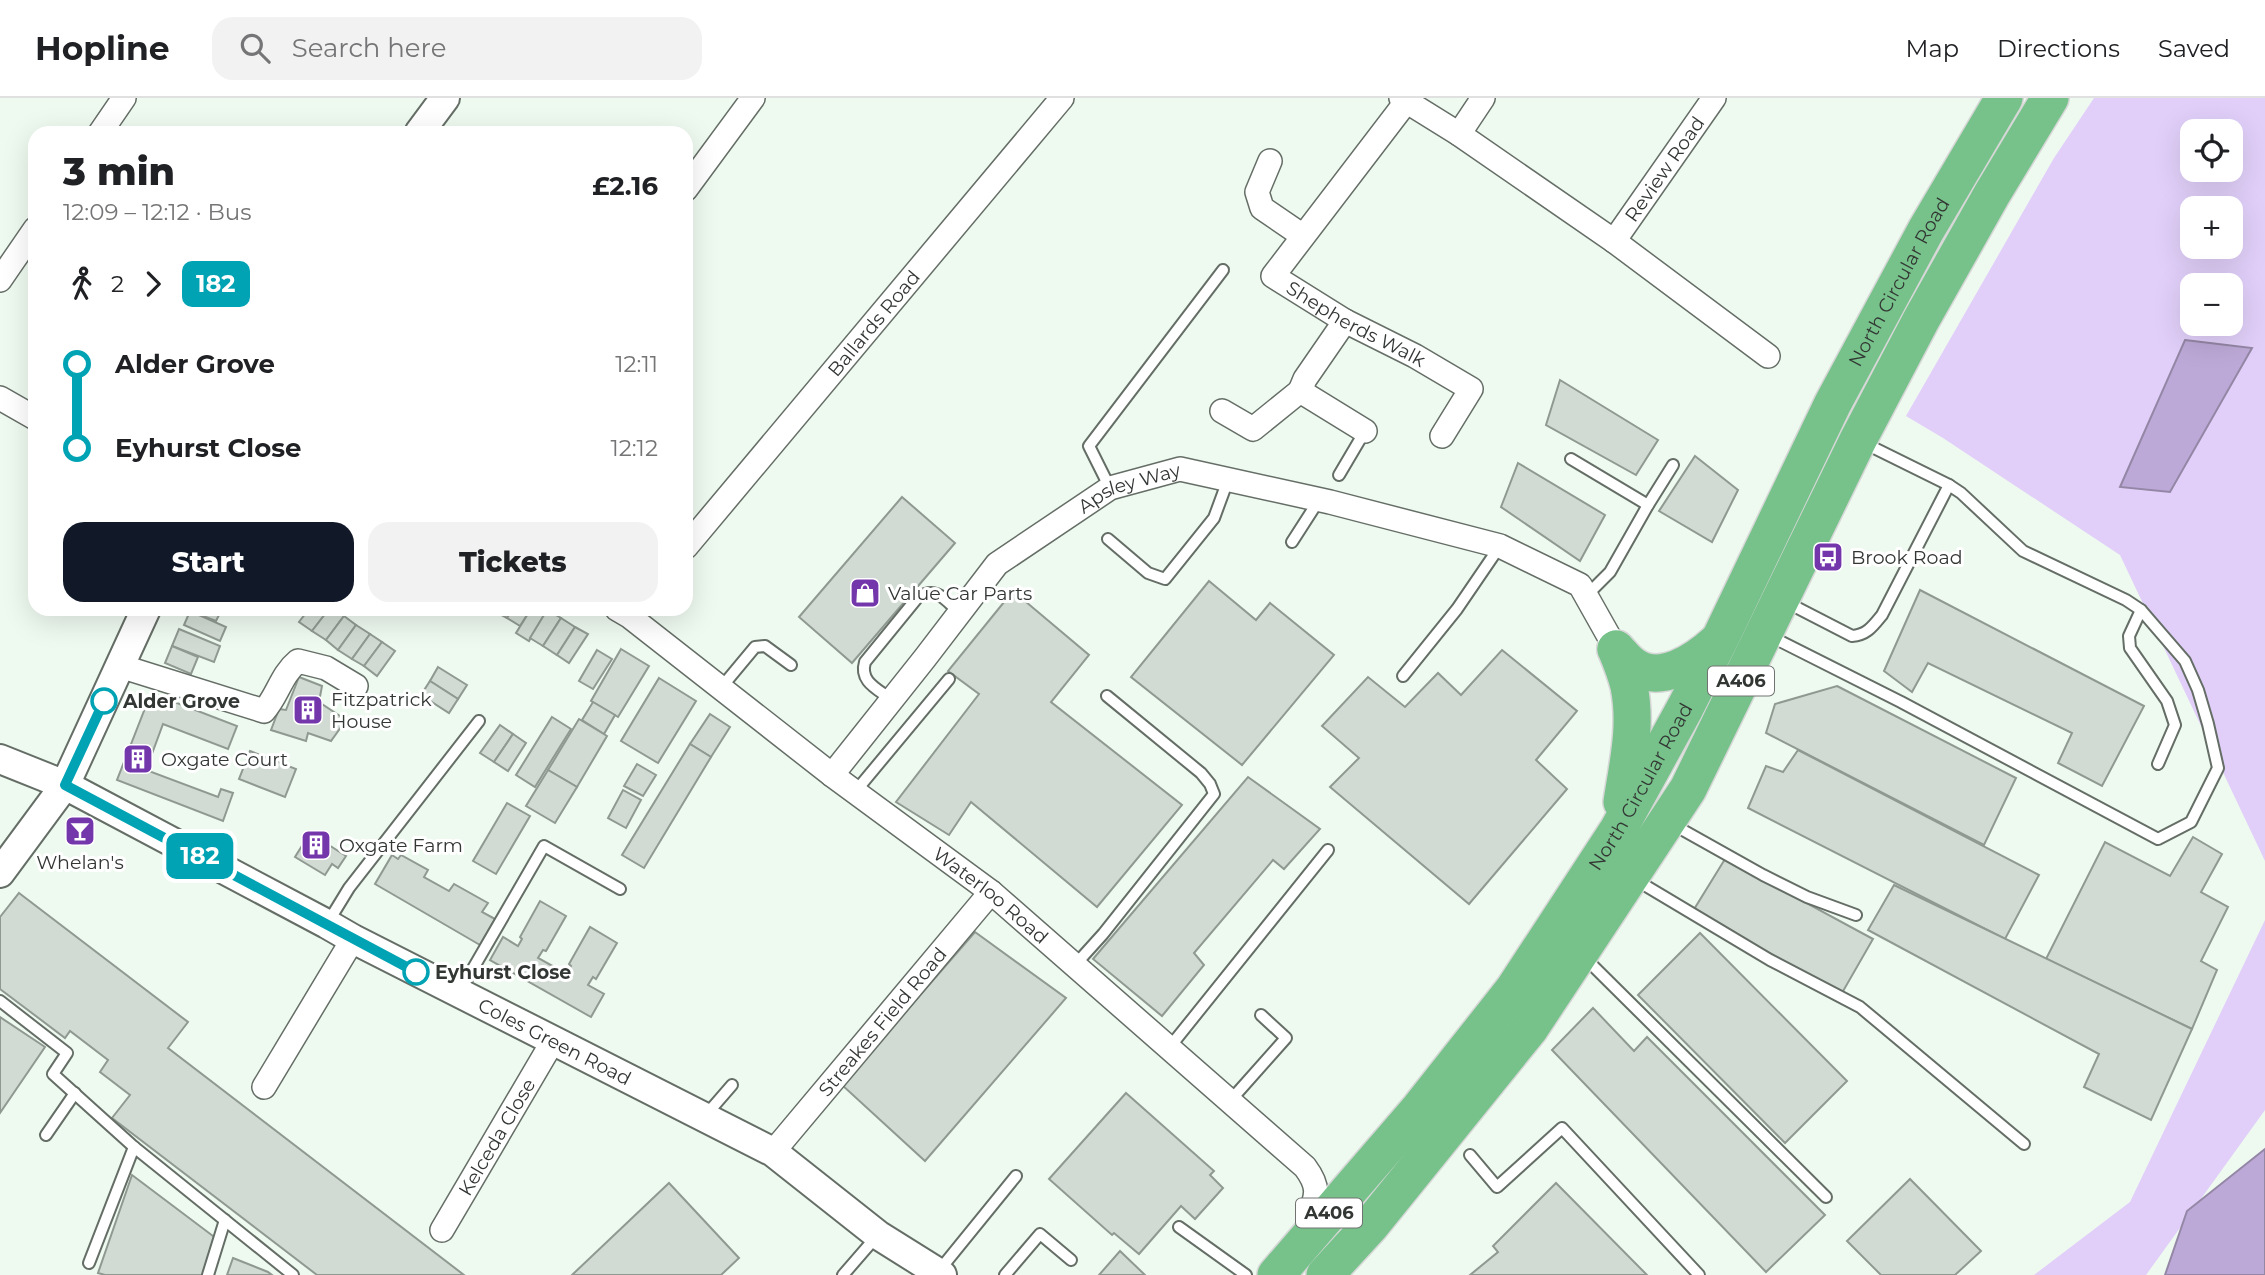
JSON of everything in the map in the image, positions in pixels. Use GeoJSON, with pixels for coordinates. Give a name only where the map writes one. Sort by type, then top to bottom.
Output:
{"type":"FeatureCollection","features":[{"type":"Feature","properties":{"kind":"highway","name":"North Circular Road"},"geometry":{"type":"LineString","coordinates":[[1276,1275],[1420,1108],[1514,989],[1618,830],[1720,639],[1833,403],[1926,230],[2004,98]]}},
{"type":"Feature","properties":{"kind":"highway","name":"North Circular Road"},"geometry":{"type":"LineString","coordinates":[[1325,1275],[1370,1226],[1530,1028],[1688,789],[1858,440],[1940,286],[2050,98]]}},
{"type":"Feature","properties":{"kind":"highway"},"geometry":{"type":"LineString","coordinates":[[1616,649],[1633,666],[1660,672],[1686,666],[1720,639]]}},
{"type":"Feature","properties":{"kind":"highway"},"geometry":{"type":"LineString","coordinates":[[1616,649],[1628,684],[1632,710],[1632,742],[1618,830]]}},
{"type":"Feature","properties":{"kind":"highway","name":"A406"},"geometry":{"type":"LineString","coordinates":[[1246,1275],[1382,1151]]}},
{"type":"Feature","properties":{"kind":"highway","name":"A406"},"geometry":{"type":"LineString","coordinates":[[1340,1275],[1370,1226]]}},
{"type":"Feature","properties":{"kind":"street"},"geometry":{"type":"LineString","coordinates":[[105,126],[124,98]]}},
{"type":"Feature","properties":{"kind":"street"},"geometry":{"type":"LineString","coordinates":[[424,126],[445,98]]}},
{"type":"Feature","properties":{"kind":"street"},"geometry":{"type":"LineString","coordinates":[[693,179],[753,98]]}},
{"type":"Feature","properties":{"kind":"street","name":"Ballards Road"},"geometry":{"type":"LineString","coordinates":[[693,539],[1062,98]]}},
{"type":"Feature","properties":{"kind":"street"},"geometry":{"type":"LineString","coordinates":[[1459,134],[1483,98]]}},
{"type":"Feature","properties":{"kind":"street","name":"Review Road"},"geometry":{"type":"LineString","coordinates":[[1614,240],[1714,98]]}},
{"type":"Feature","properties":{"kind":"street"},"geometry":{"type":"LineString","coordinates":[[1403,100],[1459,134],[1614,240],[1768,356]]}},
{"type":"Feature","properties":{"kind":"street","name":"Shepherds Walk"},"geometry":{"type":"LineString","coordinates":[[1403,100],[1273,276],[1345,321],[1415,356],[1471,389],[1442,436]]}},
{"type":"Feature","properties":{"kind":"street"},"geometry":{"type":"LineString","coordinates":[[1270,161],[1257,192],[1262,208],[1303,236]]}},
{"type":"Feature","properties":{"kind":"street"},"geometry":{"type":"LineString","coordinates":[[0,280],[28,239]]}},
{"type":"Feature","properties":{"kind":"street"},"geometry":{"type":"LineString","coordinates":[[1222,411],[1253,429],[1300,391],[1305,379],[1345,321]]}},
{"type":"Feature","properties":{"kind":"street"},"geometry":{"type":"LineString","coordinates":[[1300,391],[1365,431]]}},
{"type":"Feature","properties":{"kind":"street"},"geometry":{"type":"LineString","coordinates":[[0,398],[28,414]]}},
{"type":"Feature","properties":{"kind":"street","name":"Apsley Way"},"geometry":{"type":"LineString","coordinates":[[832,775],[997,564],[1110,488],[1180,469],[1320,500],[1500,546],[1580,585],[1616,649]]}},
{"type":"Feature","properties":{"kind":"street"},"geometry":{"type":"LineString","coordinates":[[0,873],[65,785],[143,616]]}},
{"type":"Feature","properties":{"kind":"street","name":"Waterloo Road"},"geometry":{"type":"LineString","coordinates":[[633,616],[720,689],[991,892],[1305,1167],[1314,1180],[1317,1196],[1309,1217]]}},
{"type":"Feature","properties":{"kind":"street"},"geometry":{"type":"LineString","coordinates":[[120,666],[264,711],[271,703],[286,671],[298,661],[326,668],[356,686]]}},
{"type":"Feature","properties":{"kind":"street","name":"Coles Green Road"},"geometry":{"type":"LineString","coordinates":[[0,759],[65,785],[459,994],[773,1152],[878,1235],[940,1274]]}},
{"type":"Feature","properties":{"kind":"street","name":"Streakes Field Road"},"geometry":{"type":"LineString","coordinates":[[773,1152],[991,892]]}},
{"type":"Feature","properties":{"kind":"street"},"geometry":{"type":"LineString","coordinates":[[264,1087],[353,939]]}},
{"type":"Feature","properties":{"kind":"street","name":"Kelceda Close"},"geometry":{"type":"LineString","coordinates":[[442,1230],[553,1041]]}},
{"type":"Feature","properties":{"kind":"lane"},"geometry":{"type":"LineString","coordinates":[[1110,488],[1089,446],[1223,270]]}},
{"type":"Feature","properties":{"kind":"lane"},"geometry":{"type":"LineString","coordinates":[[1339,475],[1365,431]]}},
{"type":"Feature","properties":{"kind":"lane"},"geometry":{"type":"LineString","coordinates":[[1765,633],[2158,839],[2191,822],[2218,768],[2198,690],[2185,661],[2141,610],[2126,600],[2023,551],[1961,493],[1858,440]]}},
{"type":"Feature","properties":{"kind":"lane"},"geometry":{"type":"LineString","coordinates":[[1571,459],[1647,506]]}},
{"type":"Feature","properties":{"kind":"lane"},"geometry":{"type":"LineString","coordinates":[[1586,596],[1610,572],[1647,506],[1674,465]]}},
{"type":"Feature","properties":{"kind":"lane"},"geometry":{"type":"LineString","coordinates":[[1108,539],[1148,573],[1165,579],[1214,518],[1228,480]]}},
{"type":"Feature","properties":{"kind":"lane"},"geometry":{"type":"LineString","coordinates":[[1781,599],[1852,636],[1863,635],[1882,615],[1949,485]]}},
{"type":"Feature","properties":{"kind":"lane"},"geometry":{"type":"LineString","coordinates":[[1292,542],[1320,500]]}},
{"type":"Feature","properties":{"kind":"lane"},"geometry":{"type":"LineString","coordinates":[[1403,676],[1457,608],[1500,546]]}},
{"type":"Feature","properties":{"kind":"lane"},"geometry":{"type":"LineString","coordinates":[[892,700],[865,680],[862,671],[865,662],[918,597],[928,592],[936,592],[960,613]]}},
{"type":"Feature","properties":{"kind":"lane"},"geometry":{"type":"LineString","coordinates":[[2141,610],[2129,636],[2130,648],[2167,701],[2175,725],[2158,764]]}},
{"type":"Feature","properties":{"kind":"lane"},"geometry":{"type":"LineString","coordinates":[[720,689],[755,647],[765,646],[791,665]]}},
{"type":"Feature","properties":{"kind":"lane"},"geometry":{"type":"LineString","coordinates":[[855,792],[949,679]]}},
{"type":"Feature","properties":{"kind":"lane"},"geometry":{"type":"LineString","coordinates":[[1075,965],[1103,934],[1214,794],[1201,773],[1107,696]]}},
{"type":"Feature","properties":{"kind":"lane"},"geometry":{"type":"LineString","coordinates":[[327,923],[349,888],[479,721]]}},
{"type":"Feature","properties":{"kind":"lane"},"geometry":{"type":"LineString","coordinates":[[1667,820],[1796,892],[1856,915]]}},
{"type":"Feature","properties":{"kind":"lane"},"geometry":{"type":"LineString","coordinates":[[459,994],[544,846],[620,889]]}},
{"type":"Feature","properties":{"kind":"lane"},"geometry":{"type":"LineString","coordinates":[[1169,1048],[1328,850]]}},
{"type":"Feature","properties":{"kind":"lane"},"geometry":{"type":"LineString","coordinates":[[1630,876],[1770,960],[1860,1007],[2024,1144]]}},
{"type":"Feature","properties":{"kind":"lane"},"geometry":{"type":"LineString","coordinates":[[1580,952],[1826,1197]]}},
{"type":"Feature","properties":{"kind":"lane"},"geometry":{"type":"LineString","coordinates":[[0,1001],[67,1053],[53,1074],[134,1147],[293,1275]]}},
{"type":"Feature","properties":{"kind":"lane"},"geometry":{"type":"LineString","coordinates":[[1230,1101],[1286,1038],[1261,1015]]}},
{"type":"Feature","properties":{"kind":"lane"},"geometry":{"type":"LineString","coordinates":[[704,1118],[732,1086]]}},
{"type":"Feature","properties":{"kind":"lane"},"geometry":{"type":"LineString","coordinates":[[46,1135],[75,1093]]}},
{"type":"Feature","properties":{"kind":"lane"},"geometry":{"type":"LineString","coordinates":[[1470,1155],[1497,1187],[1562,1128],[1699,1275]]}},
{"type":"Feature","properties":{"kind":"lane"},"geometry":{"type":"LineString","coordinates":[[89,1263],[134,1147]]}},
{"type":"Feature","properties":{"kind":"lane"},"geometry":{"type":"LineString","coordinates":[[940,1274],[1016,1176]]}},
{"type":"Feature","properties":{"kind":"lane"},"geometry":{"type":"LineString","coordinates":[[208,1275],[225,1220]]}},
{"type":"Feature","properties":{"kind":"lane"},"geometry":{"type":"LineString","coordinates":[[1179,1227],[1246,1275]]}},
{"type":"Feature","properties":{"kind":"lane"},"geometry":{"type":"LineString","coordinates":[[1005,1275],[1040,1234],[1071,1260]]}},
{"type":"Feature","properties":{"kind":"lane"},"geometry":{"type":"LineString","coordinates":[[843,1275],[878,1235]]}},
{"type":"Feature","properties":{"kind":"shaded area"},"geometry":{"type":"Polygon","coordinates":[[[2094,98],[2265,98],[2265,861],[2120,555],[1906,416],[2054,158],[2094,98]]]}},
{"type":"Feature","properties":{"kind":"shaded area"},"geometry":{"type":"Polygon","coordinates":[[[2185,340],[2252,348],[2170,492],[2120,487],[2185,340]]]}},
{"type":"Feature","properties":{"kind":"shaded area"},"geometry":{"type":"Polygon","coordinates":[[[2265,920],[2265,1110],[2146,1275],[2034,1275],[2130,1202],[2265,920]]]}},
{"type":"Feature","properties":{"kind":"shaded area"},"geometry":{"type":"Polygon","coordinates":[[[2265,1149],[2265,1275],[2165,1275],[2187,1211],[2265,1149]]]}},
{"type":"Feature","properties":{"kind":"building"},"geometry":{"type":"Polygon","coordinates":[[[1560,380],[1658,440],[1636,475],[1546,425],[1560,380]]]}},
{"type":"Feature","properties":{"kind":"building"},"geometry":{"type":"Polygon","coordinates":[[[1695,456],[1738,490],[1712,542],[1659,511],[1695,456]]]}},
{"type":"Feature","properties":{"kind":"building"},"geometry":{"type":"Polygon","coordinates":[[[1518,463],[1605,515],[1580,561],[1501,507],[1518,463]]]}},
{"type":"Feature","properties":{"kind":"building"},"geometry":{"type":"Polygon","coordinates":[[[902,497],[955,543],[852,663],[799,617],[902,497]]]}},
{"type":"Feature","properties":{"kind":"building"},"geometry":{"type":"Polygon","coordinates":[[[1209,581],[1256,620],[1270,603],[1334,655],[1242,765],[1131,677],[1209,581]]]}},
{"type":"Feature","properties":{"kind":"building"},"geometry":{"type":"Polygon","coordinates":[[[1920,590],[2144,706],[2102,786],[2058,763],[2072,733],[1928,663],[1912,692],[1884,671],[1920,590]]]}},
{"type":"Feature","properties":{"kind":"building"},"geometry":{"type":"Polygon","coordinates":[[[1013,591],[1089,655],[1051,702],[1182,805],[1097,907],[971,802],[949,835],[896,802],[979,694],[948,671],[1013,591]]]}},
{"type":"Feature","properties":{"kind":"building"},"geometry":{"type":"Polygon","coordinates":[[[188,616],[201,616],[226,627],[220,641],[184,625],[188,616]]]}},
{"type":"Feature","properties":{"kind":"building"},"geometry":{"type":"Polygon","coordinates":[[[203,616],[218,616],[216,621],[203,616]]]}},
{"type":"Feature","properties":{"kind":"building"},"geometry":{"type":"Polygon","coordinates":[[[304,616],[324,616],[312,631],[299,622],[304,616]]]}},
{"type":"Feature","properties":{"kind":"building"},"geometry":{"type":"Polygon","coordinates":[[[324,616],[344,616],[326,640],[312,631],[324,616]]]}},
{"type":"Feature","properties":{"kind":"building"},"geometry":{"type":"Polygon","coordinates":[[[344,616],[356,625],[338,650],[326,640],[344,616]]]}},
{"type":"Feature","properties":{"kind":"building"},"geometry":{"type":"Polygon","coordinates":[[[508,616],[526,616],[520,626],[507,618],[508,616]]]}},
{"type":"Feature","properties":{"kind":"building"},"geometry":{"type":"Polygon","coordinates":[[[527,616],[544,616],[529,641],[516,633],[527,616]]]}},
{"type":"Feature","properties":{"kind":"building"},"geometry":{"type":"Polygon","coordinates":[[[543,616],[561,618],[543,646],[530,638],[543,616]]]}},
{"type":"Feature","properties":{"kind":"building"},"geometry":{"type":"Polygon","coordinates":[[[561,618],[575,627],[557,655],[543,646],[561,618]]]}},
{"type":"Feature","properties":{"kind":"building"},"geometry":{"type":"Polygon","coordinates":[[[356,625],[370,634],[352,659],[338,650],[356,625]]]}},
{"type":"Feature","properties":{"kind":"building"},"geometry":{"type":"Polygon","coordinates":[[[575,627],[588,634],[569,663],[557,655],[575,627]]]}},
{"type":"Feature","properties":{"kind":"building"},"geometry":{"type":"Polygon","coordinates":[[[179,629],[220,646],[214,662],[172,646],[179,629]]]}},
{"type":"Feature","properties":{"kind":"building"},"geometry":{"type":"Polygon","coordinates":[[[370,634],[382,642],[364,666],[352,659],[370,634]]]}},
{"type":"Feature","properties":{"kind":"building"},"geometry":{"type":"Polygon","coordinates":[[[382,642],[395,651],[377,676],[364,666],[382,642]]]}},
{"type":"Feature","properties":{"kind":"building"},"geometry":{"type":"Polygon","coordinates":[[[172,646],[198,657],[191,674],[165,663],[172,646]]]}},
{"type":"Feature","properties":{"kind":"building"},"geometry":{"type":"Polygon","coordinates":[[[621,649],[649,666],[618,717],[591,701],[621,649]]]}},
{"type":"Feature","properties":{"kind":"building"},"geometry":{"type":"Polygon","coordinates":[[[597,650],[612,659],[593,689],[579,681],[597,650]]]}},
{"type":"Feature","properties":{"kind":"building"},"geometry":{"type":"Polygon","coordinates":[[[1502,650],[1577,711],[1536,760],[1567,789],[1469,904],[1330,787],[1359,758],[1322,726],[1368,677],[1405,707],[1438,673],[1461,695],[1502,650]]]}},
{"type":"Feature","properties":{"kind":"building"},"geometry":{"type":"Polygon","coordinates":[[[438,667],[467,685],[458,699],[430,681],[438,667]]]}},
{"type":"Feature","properties":{"kind":"building","name":"Fitzpatrick House"},"geometry":{"type":"Polygon","coordinates":[[[299,677],[322,686],[319,702],[346,720],[331,741],[308,733],[306,741],[271,730],[279,709],[286,710],[299,677]]]}},
{"type":"Feature","properties":{"kind":"building"},"geometry":{"type":"Polygon","coordinates":[[[659,678],[696,701],[658,763],[621,741],[659,678]]]}},
{"type":"Feature","properties":{"kind":"building"},"geometry":{"type":"Polygon","coordinates":[[[430,681],[458,699],[449,713],[421,695],[430,681]]]}},
{"type":"Feature","properties":{"kind":"building"},"geometry":{"type":"Polygon","coordinates":[[[1837,686],[2016,778],[1984,845],[1766,733],[1775,704],[1837,686]]]}},
{"type":"Feature","properties":{"kind":"building","name":"Oxgate Court"},"geometry":{"type":"Polygon","coordinates":[[[151,693],[237,726],[228,749],[163,724],[146,770],[218,797],[221,789],[233,793],[223,821],[117,780],[151,693]]]}},
{"type":"Feature","properties":{"kind":"building"},"geometry":{"type":"Polygon","coordinates":[[[593,702],[615,715],[604,734],[582,720],[593,702]]]}},
{"type":"Feature","properties":{"kind":"building"},"geometry":{"type":"Polygon","coordinates":[[[710,714],[730,727],[711,757],[690,744],[710,714]]]}},
{"type":"Feature","properties":{"kind":"building"},"geometry":{"type":"Polygon","coordinates":[[[552,717],[571,729],[535,787],[516,775],[552,717]]]}},
{"type":"Feature","properties":{"kind":"building"},"geometry":{"type":"Polygon","coordinates":[[[579,719],[607,736],[577,787],[548,770],[579,719]]]}},
{"type":"Feature","properties":{"kind":"building"},"geometry":{"type":"Polygon","coordinates":[[[500,725],[513,734],[494,762],[480,753],[500,725]]]}},
{"type":"Feature","properties":{"kind":"building"},"geometry":{"type":"Polygon","coordinates":[[[513,734],[526,743],[508,771],[494,762],[513,734]]]}},
{"type":"Feature","properties":{"kind":"building"},"geometry":{"type":"Polygon","coordinates":[[[690,744],[711,757],[644,868],[622,855],[690,744]]]}},
{"type":"Feature","properties":{"kind":"building"},"geometry":{"type":"Polygon","coordinates":[[[1798,750],[2039,875],[2005,939],[1748,808],[1766,766],[1783,772],[1798,750]]]}},
{"type":"Feature","properties":{"kind":"building"},"geometry":{"type":"Polygon","coordinates":[[[250,751],[296,769],[285,797],[239,779],[250,751]]]}},
{"type":"Feature","properties":{"kind":"building"},"geometry":{"type":"Polygon","coordinates":[[[637,764],[656,775],[643,796],[624,786],[637,764]]]}},
{"type":"Feature","properties":{"kind":"building"},"geometry":{"type":"Polygon","coordinates":[[[548,770],[577,787],[555,823],[526,806],[548,770]]]}},
{"type":"Feature","properties":{"kind":"building"},"geometry":{"type":"Polygon","coordinates":[[[1248,777],[1320,829],[1284,869],[1273,860],[1194,953],[1204,965],[1162,1016],[1093,959],[1248,777]]]}},
{"type":"Feature","properties":{"kind":"building"},"geometry":{"type":"Polygon","coordinates":[[[623,790],[641,800],[626,828],[608,818],[623,790]]]}},
{"type":"Feature","properties":{"kind":"building"},"geometry":{"type":"Polygon","coordinates":[[[507,803],[530,816],[496,874],[473,861],[507,803]]]}},
{"type":"Feature","properties":{"kind":"building","name":"Oxgate Farm"},"geometry":{"type":"Polygon","coordinates":[[[310,833],[346,856],[338,868],[332,864],[325,875],[295,857],[310,833]]]}},
{"type":"Feature","properties":{"kind":"building"},"geometry":{"type":"Polygon","coordinates":[[[2193,837],[2222,854],[2201,892],[2228,907],[2201,961],[2217,970],[2192,1029],[2046,959],[2105,842],[2170,876],[2193,837]]]}},
{"type":"Feature","properties":{"kind":"building"},"geometry":{"type":"Polygon","coordinates":[[[392,855],[398,859],[401,855],[428,870],[424,877],[449,891],[454,884],[488,903],[482,912],[495,919],[480,945],[375,884],[392,855]]]}},
{"type":"Feature","properties":{"kind":"building"},"geometry":{"type":"Polygon","coordinates":[[[1725,859],[1873,939],[1842,993],[1693,911],[1725,859]]]}},
{"type":"Feature","properties":{"kind":"building"},"geometry":{"type":"Polygon","coordinates":[[[1894,885],[2192,1029],[2151,1120],[2084,1087],[2099,1054],[1868,930],[1894,885]]]}},
{"type":"Feature","properties":{"kind":"building"},"geometry":{"type":"Polygon","coordinates":[[[19,893],[188,1022],[168,1048],[464,1275],[317,1275],[112,1118],[130,1095],[100,1072],[108,1060],[70,1031],[65,1038],[0,989],[0,917],[19,893]]]}},
{"type":"Feature","properties":{"kind":"building"},"geometry":{"type":"Polygon","coordinates":[[[540,901],[566,916],[546,951],[543,950],[538,958],[567,974],[571,966],[569,964],[590,927],[617,943],[596,979],[593,977],[588,985],[604,994],[591,1017],[490,960],[503,937],[518,946],[522,939],[520,937],[540,901]]]}},
{"type":"Feature","properties":{"kind":"building"},"geometry":{"type":"Polygon","coordinates":[[[975,932],[1066,998],[925,1161],[842,1085],[975,932]]]}},
{"type":"Feature","properties":{"kind":"building"},"geometry":{"type":"Polygon","coordinates":[[[1700,933],[1847,1081],[1785,1143],[1638,995],[1700,933]]]}},
{"type":"Feature","properties":{"kind":"building"},"geometry":{"type":"Polygon","coordinates":[[[1593,1008],[1634,1051],[1647,1037],[1825,1215],[1766,1272],[1552,1050],[1593,1008]]]}},
{"type":"Feature","properties":{"kind":"building"},"geometry":{"type":"Polygon","coordinates":[[[0,1017],[45,1047],[0,1113],[0,1017]]]}},
{"type":"Feature","properties":{"kind":"building"},"geometry":{"type":"Polygon","coordinates":[[[1126,1093],[1214,1171],[1210,1175],[1223,1188],[1195,1219],[1181,1206],[1139,1254],[1114,1233],[1112,1235],[1049,1179],[1126,1093]]]}},
{"type":"Feature","properties":{"kind":"building"},"geometry":{"type":"Polygon","coordinates":[[[132,1175],[217,1239],[205,1275],[98,1273],[132,1175]]]}},
{"type":"Feature","properties":{"kind":"building"},"geometry":{"type":"Polygon","coordinates":[[[1910,1179],[1981,1251],[1955,1275],[1881,1275],[1847,1241],[1910,1179]]]}},
{"type":"Feature","properties":{"kind":"building"},"geometry":{"type":"Polygon","coordinates":[[[669,1183],[739,1258],[721,1275],[572,1275],[669,1183]]]}},
{"type":"Feature","properties":{"kind":"building"},"geometry":{"type":"Polygon","coordinates":[[[1556,1183],[1647,1275],[1470,1275],[1498,1252],[1493,1246],[1556,1183]]]}},
{"type":"Feature","properties":{"kind":"building"},"geometry":{"type":"Polygon","coordinates":[[[1120,1251],[1145,1275],[1099,1275],[1120,1251]]]}},
{"type":"Feature","properties":{"kind":"building"},"geometry":{"type":"Polygon","coordinates":[[[233,1258],[268,1272],[272,1275],[227,1275],[233,1258]]]}},
{"type":"Feature","properties":{"kind":"bus line","name":"182"},"geometry":{"type":"LineString","coordinates":[[104,701],[65,785],[416,972]]}},
{"type":"Feature","properties":{"kind":"place","name":"Brook Road"},"geometry":{"type":"Point","coordinates":[1828,557]}},
{"type":"Feature","properties":{"kind":"place","name":"Value Car Parts"},"geometry":{"type":"Point","coordinates":[865,593]}},
{"type":"Feature","properties":{"kind":"place","name":"Alder Grove"},"geometry":{"type":"Point","coordinates":[104,701]}},
{"type":"Feature","properties":{"kind":"place","name":"Fitzpatrick House"},"geometry":{"type":"Point","coordinates":[308,710]}},
{"type":"Feature","properties":{"kind":"place","name":"Oxgate Court"},"geometry":{"type":"Point","coordinates":[138,759]}},
{"type":"Feature","properties":{"kind":"place","name":"Whelan's"},"geometry":{"type":"Point","coordinates":[80,831]}},
{"type":"Feature","properties":{"kind":"place","name":"Oxgate Farm"},"geometry":{"type":"Point","coordinates":[316,845]}},
{"type":"Feature","properties":{"kind":"place","name":"Eyhurst Close"},"geometry":{"type":"Point","coordinates":[416,972]}}]}
